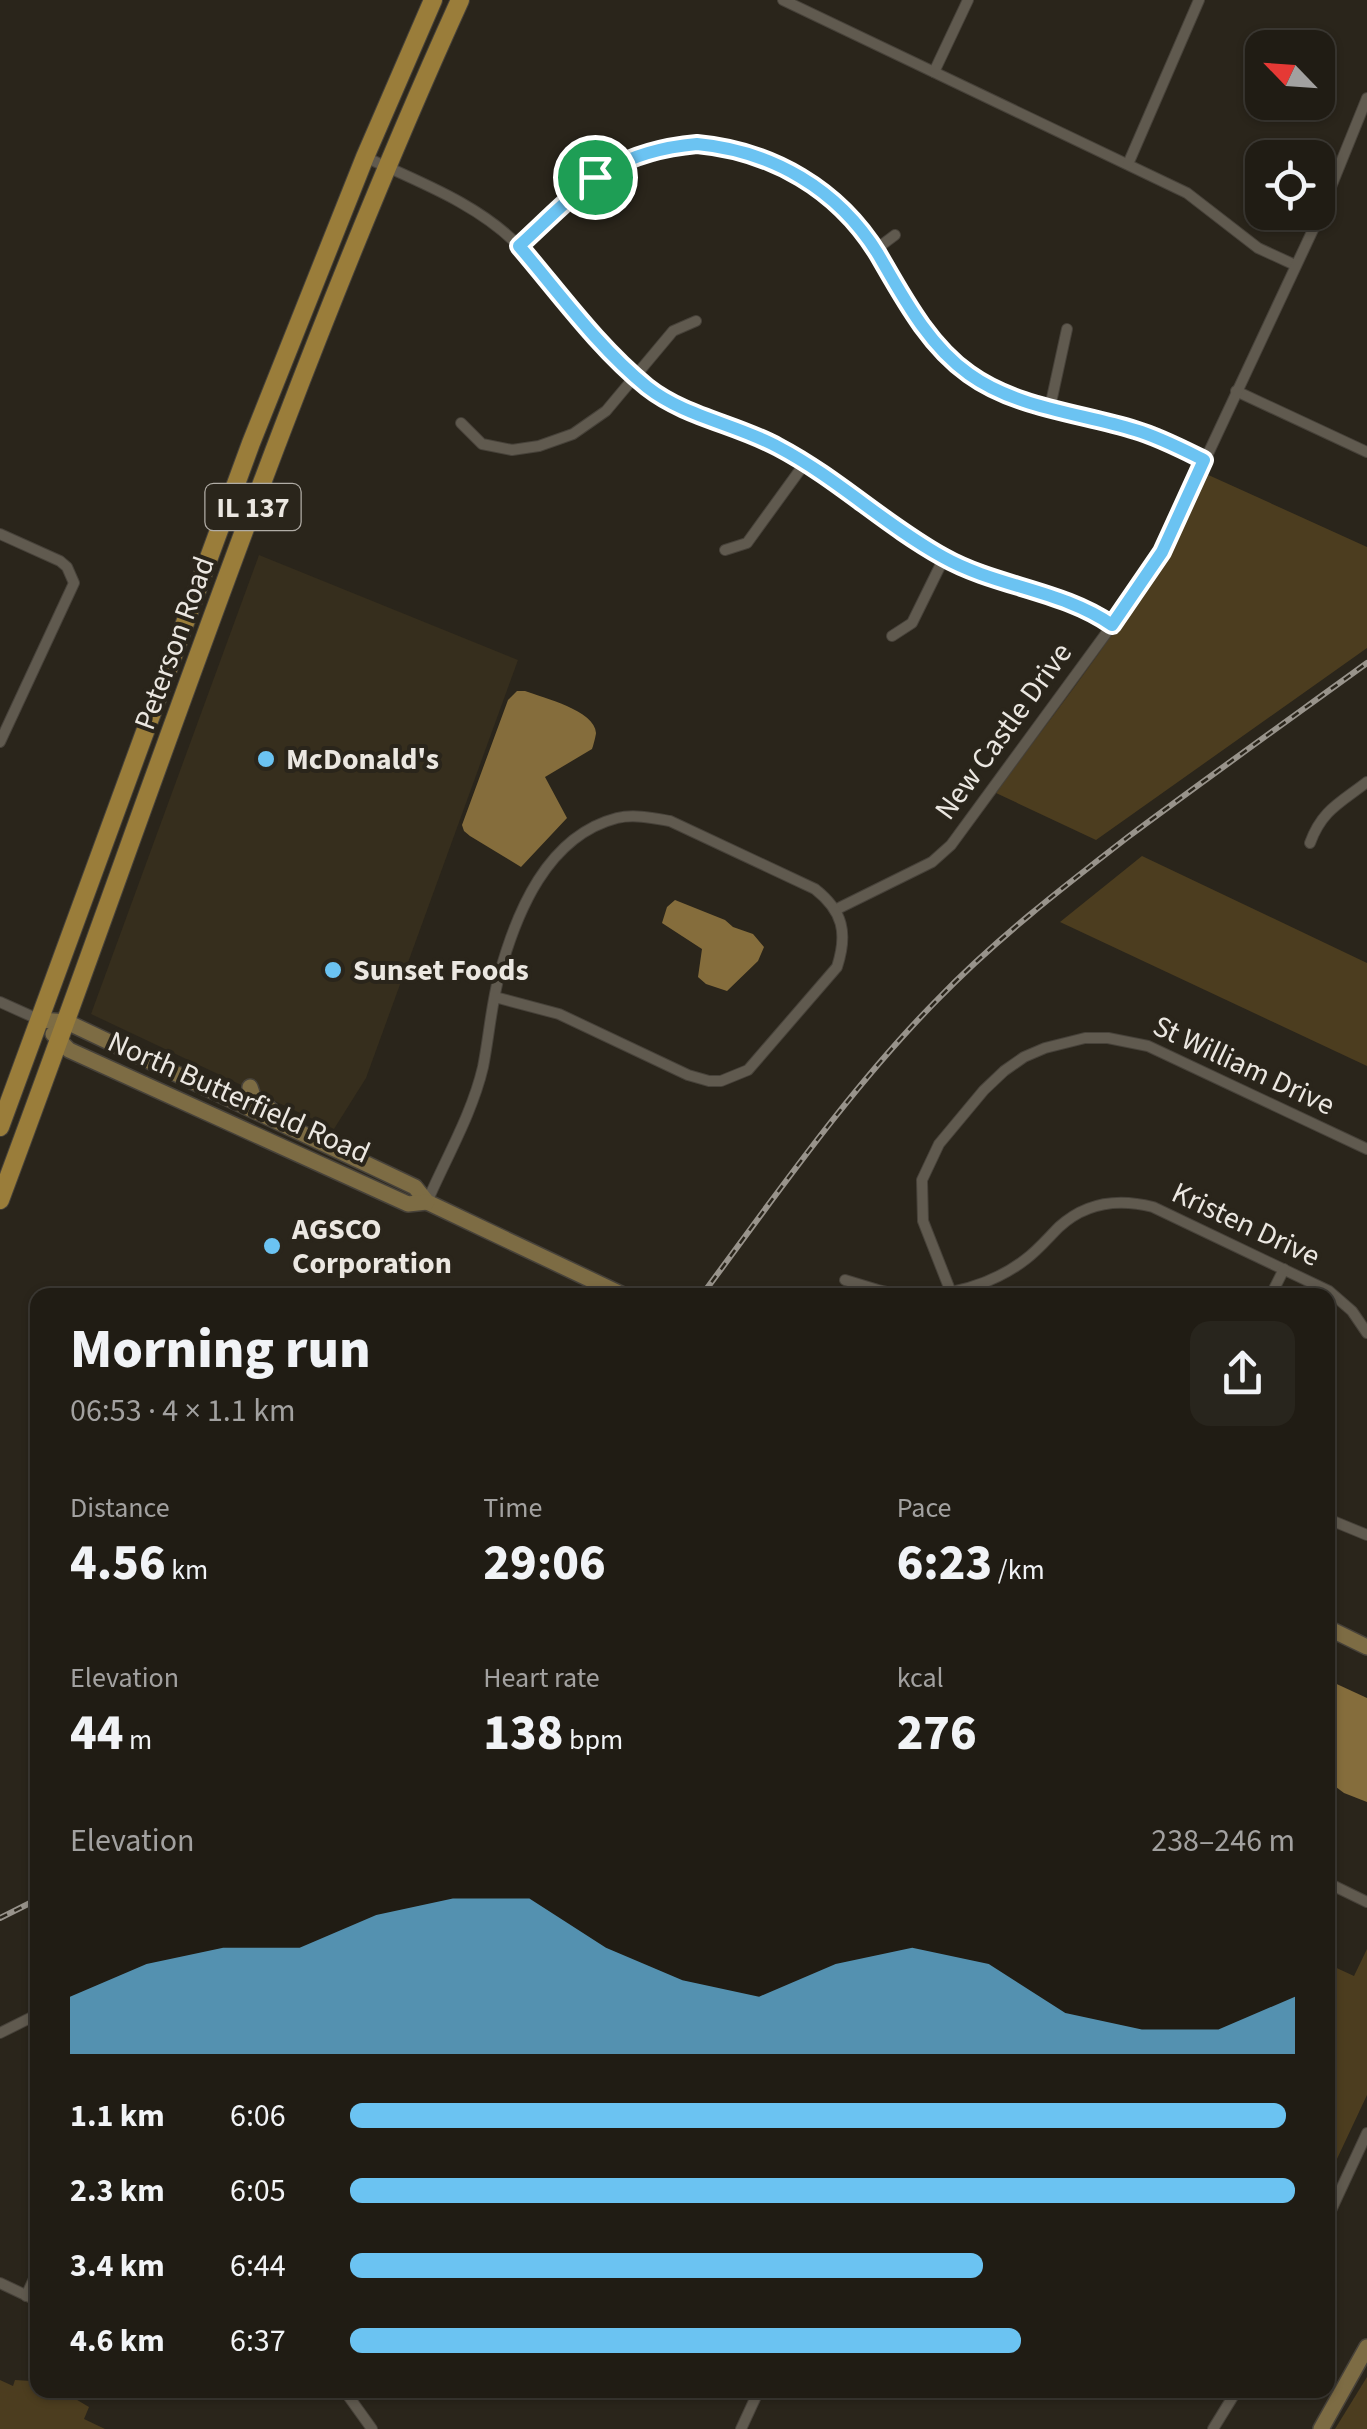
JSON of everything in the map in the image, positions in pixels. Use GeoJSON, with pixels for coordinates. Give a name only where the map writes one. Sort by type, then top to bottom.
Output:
{"type":"FeatureCollection","features":[{"type":"Feature","properties":{"kind":"main road","name":"Peterson Road"},"geometry":{"type":"LineString","coordinates":[[2,1121],[251,443],[365,157],[434,0]]}},
{"type":"Feature","properties":{"kind":"main road","name":"Peterson Road"},"geometry":{"type":"LineString","coordinates":[[0,1200],[296,394],[460,0]]}},
{"type":"Feature","properties":{"kind":"main road","name":"North Butterfield Road"},"geometry":{"type":"LineString","coordinates":[[40,1020],[67,1022],[233,1100],[415,1188],[426,1202],[609,1288]]}},
{"type":"Feature","properties":{"kind":"main road","name":"North Butterfield Road"},"geometry":{"type":"LineString","coordinates":[[40,1020],[70,1050],[408,1204],[426,1202]]}},
{"type":"Feature","properties":{"kind":"main road"},"geometry":{"type":"LineString","coordinates":[[250,1087],[254,1098],[340,1146],[350,1156]]}},
{"type":"Feature","properties":{"kind":"main road"},"geometry":{"type":"LineString","coordinates":[[233,1100],[254,1135]]}},
{"type":"Feature","properties":{"kind":"main road"},"geometry":{"type":"LineString","coordinates":[[1335,1631],[1367,1647]]}},
{"type":"Feature","properties":{"kind":"main road"},"geometry":{"type":"LineString","coordinates":[[1322,2429],[1367,2347]]}},
{"type":"Feature","properties":{"kind":"street"},"geometry":{"type":"LineString","coordinates":[[783,0],[1197,198],[1258,248],[1295,265]]}},
{"type":"Feature","properties":{"kind":"street"},"geometry":{"type":"LineString","coordinates":[[934,72],[968,0]]}},
{"type":"Feature","properties":{"kind":"street"},"geometry":{"type":"LineString","coordinates":[[1128,164],[1199,0]]}},
{"type":"Feature","properties":{"kind":"street","name":"New Castle Drive"},"geometry":{"type":"LineString","coordinates":[[836,910],[932,862],[951,845],[1162,552],[1318,219],[1365,106]]}},
{"type":"Feature","properties":{"kind":"street"},"geometry":{"type":"LineString","coordinates":[[519,246],[595,177],[641,153],[697,144],[743,151],[815,184],[846,214],[875,250],[937,345],[971,376],[1021,400],[1148,434],[1204,460]]}},
{"type":"Feature","properties":{"kind":"street"},"geometry":{"type":"LineString","coordinates":[[365,157],[486,218],[519,246],[619,362],[650,390],[768,441],[944,558],[1001,582],[1076,604],[1112,625]]}},
{"type":"Feature","properties":{"kind":"street"},"geometry":{"type":"LineString","coordinates":[[875,250],[896,236]]}},
{"type":"Feature","properties":{"kind":"street"},"geometry":{"type":"LineString","coordinates":[[461,423],[491,448],[539,446],[573,434],[606,410],[673,331],[696,321]]}},
{"type":"Feature","properties":{"kind":"street"},"geometry":{"type":"LineString","coordinates":[[1050,408],[1068,329]]}},
{"type":"Feature","properties":{"kind":"street"},"geometry":{"type":"LineString","coordinates":[[1236,391],[1367,452]]}},
{"type":"Feature","properties":{"kind":"street"},"geometry":{"type":"LineString","coordinates":[[725,550],[747,542],[804,463]]}},
{"type":"Feature","properties":{"kind":"street"},"geometry":{"type":"LineString","coordinates":[[0,534],[67,567],[74,583],[0,742]]}},
{"type":"Feature","properties":{"kind":"street"},"geometry":{"type":"LineString","coordinates":[[892,636],[912,624],[944,558]]}},
{"type":"Feature","properties":{"kind":"street"},"geometry":{"type":"LineString","coordinates":[[1310,843],[1324,814],[1367,782]]}},
{"type":"Feature","properties":{"kind":"street"},"geometry":{"type":"LineString","coordinates":[[426,1202],[471,1103],[482,1069],[495,997],[512,932],[554,858],[569,842],[594,826],[620,817],[670,822],[815,889],[836,910],[843,936],[837,967],[748,1070],[721,1081],[708,1082],[688,1075],[559,1014],[495,997]]}},
{"type":"Feature","properties":{"kind":"street","name":"North Butterfield Road"},"geometry":{"type":"LineString","coordinates":[[0,1002],[40,1020]]}},
{"type":"Feature","properties":{"kind":"street","name":"St William Drive"},"geometry":{"type":"LineString","coordinates":[[949,1288],[922,1221],[922,1180],[938,1144],[1004,1071],[1024,1057],[1067,1041],[1108,1038],[1148,1046],[1367,1149]]}},
{"type":"Feature","properties":{"kind":"street","name":"Kristen Drive"},"geometry":{"type":"LineString","coordinates":[[971,1288],[1011,1270],[1081,1210],[1119,1202],[1153,1207],[1319,1288]]}},
{"type":"Feature","properties":{"kind":"street"},"geometry":{"type":"LineString","coordinates":[[1274,1288],[1284,1269]]}},
{"type":"Feature","properties":{"kind":"street"},"geometry":{"type":"LineString","coordinates":[[846,1280],[872,1288]]}},
{"type":"Feature","properties":{"kind":"street","name":"Kristen Drive"},"geometry":{"type":"LineString","coordinates":[[1335,1296],[1352,1311],[1367,1333]]}},
{"type":"Feature","properties":{"kind":"street"},"geometry":{"type":"LineString","coordinates":[[1335,1522],[1367,1535]]}},
{"type":"Feature","properties":{"kind":"street"},"geometry":{"type":"LineString","coordinates":[[1335,1886],[1367,1902]]}},
{"type":"Feature","properties":{"kind":"street"},"geometry":{"type":"LineString","coordinates":[[0,2033],[30,2018]]}},
{"type":"Feature","properties":{"kind":"street"},"geometry":{"type":"LineString","coordinates":[[1335,2202],[1367,2132]]}},
{"type":"Feature","properties":{"kind":"street"},"geometry":{"type":"LineString","coordinates":[[1354,2160],[1367,2166]]}},
{"type":"Feature","properties":{"kind":"street"},"geometry":{"type":"LineString","coordinates":[[0,2284],[30,2298]]}},
{"type":"Feature","properties":{"kind":"street"},"geometry":{"type":"LineString","coordinates":[[26,2296],[30,2287]]}},
{"type":"Feature","properties":{"kind":"street"},"geometry":{"type":"LineString","coordinates":[[350,2398],[372,2429]]}},
{"type":"Feature","properties":{"kind":"street"},"geometry":{"type":"LineString","coordinates":[[741,2429],[755,2398]]}},
{"type":"Feature","properties":{"kind":"street"},"geometry":{"type":"LineString","coordinates":[[1213,2429],[1232,2398]]}},
{"type":"Feature","properties":{"kind":"shaded area"},"geometry":{"type":"Polygon","coordinates":[[[1204,473],[1367,547],[1367,648],[1096,840],[996,793],[1136,599],[1204,473]]]}},
{"type":"Feature","properties":{"kind":"shaded area"},"geometry":{"type":"Polygon","coordinates":[[[259,555],[518,660],[366,1078],[334,1129],[91,1014],[259,555]]]}},
{"type":"Feature","properties":{"kind":"shaded area"},"geometry":{"type":"Polygon","coordinates":[[[517,691],[578,711],[596,733],[592,749],[545,777],[567,818],[521,867],[470,836],[462,825],[508,700],[517,691]]]}},
{"type":"Feature","properties":{"kind":"shaded area"},"geometry":{"type":"Polygon","coordinates":[[[1142,856],[1367,963],[1367,1066],[1060,922],[1142,856]]]}},
{"type":"Feature","properties":{"kind":"shaded area"},"geometry":{"type":"Polygon","coordinates":[[[675,900],[753,934],[764,947],[758,961],[727,991],[698,977],[702,949],[662,923],[667,907],[675,900]]]}},
{"type":"Feature","properties":{"kind":"shaded area"},"geometry":{"type":"Polygon","coordinates":[[[1335,1683],[1367,1698],[1367,1802],[1335,1786],[1335,1683]]]}},
{"type":"Feature","properties":{"kind":"shaded area"},"geometry":{"type":"Polygon","coordinates":[[[1367,1949],[1367,2095],[1335,2163],[1335,1967],[1354,1976],[1367,1949]]]}},
{"type":"Feature","properties":{"kind":"shaded area"},"geometry":{"type":"Polygon","coordinates":[[[1367,2377],[1367,2429],[1335,2429],[1367,2377]]]}},
{"type":"Feature","properties":{"kind":"shaded area"},"geometry":{"type":"Polygon","coordinates":[[[0,2380],[13,2386],[15,2380],[30,2381],[30,2398],[74,2398],[89,2407],[84,2419],[105,2429],[0,2429],[0,2380]]]}},
{"type":"Feature","properties":{"kind":"railway"},"geometry":{"type":"LineString","coordinates":[[707,1288],[845,1105],[960,977],[1128,837],[1367,663]]}},
{"type":"Feature","properties":{"kind":"railway"},"geometry":{"type":"LineString","coordinates":[[0,1918],[30,1903]]}},
{"type":"Feature","properties":{"kind":"place","name":"McDonald's"},"geometry":{"type":"Point","coordinates":[266,759]}},
{"type":"Feature","properties":{"kind":"place","name":"Sunset Foods"},"geometry":{"type":"Point","coordinates":[333,970]}},
{"type":"Feature","properties":{"kind":"place","name":"AGSCO Corporation"},"geometry":{"type":"Point","coordinates":[272,1246]}},
{"type":"Feature","properties":{"kind":"route"},"geometry":{"type":"LineString","coordinates":[[697,144],[730,147],[783,167],[815,184],[846,214],[875,250],[937,345],[971,376],[1021,400],[1148,434],[1204,460],[1162,552],[1112,625],[1076,604],[1001,582],[944,558],[779,447],[699,415],[650,390],[619,362],[519,246],[595,177],[641,153],[697,144]]}}]}
